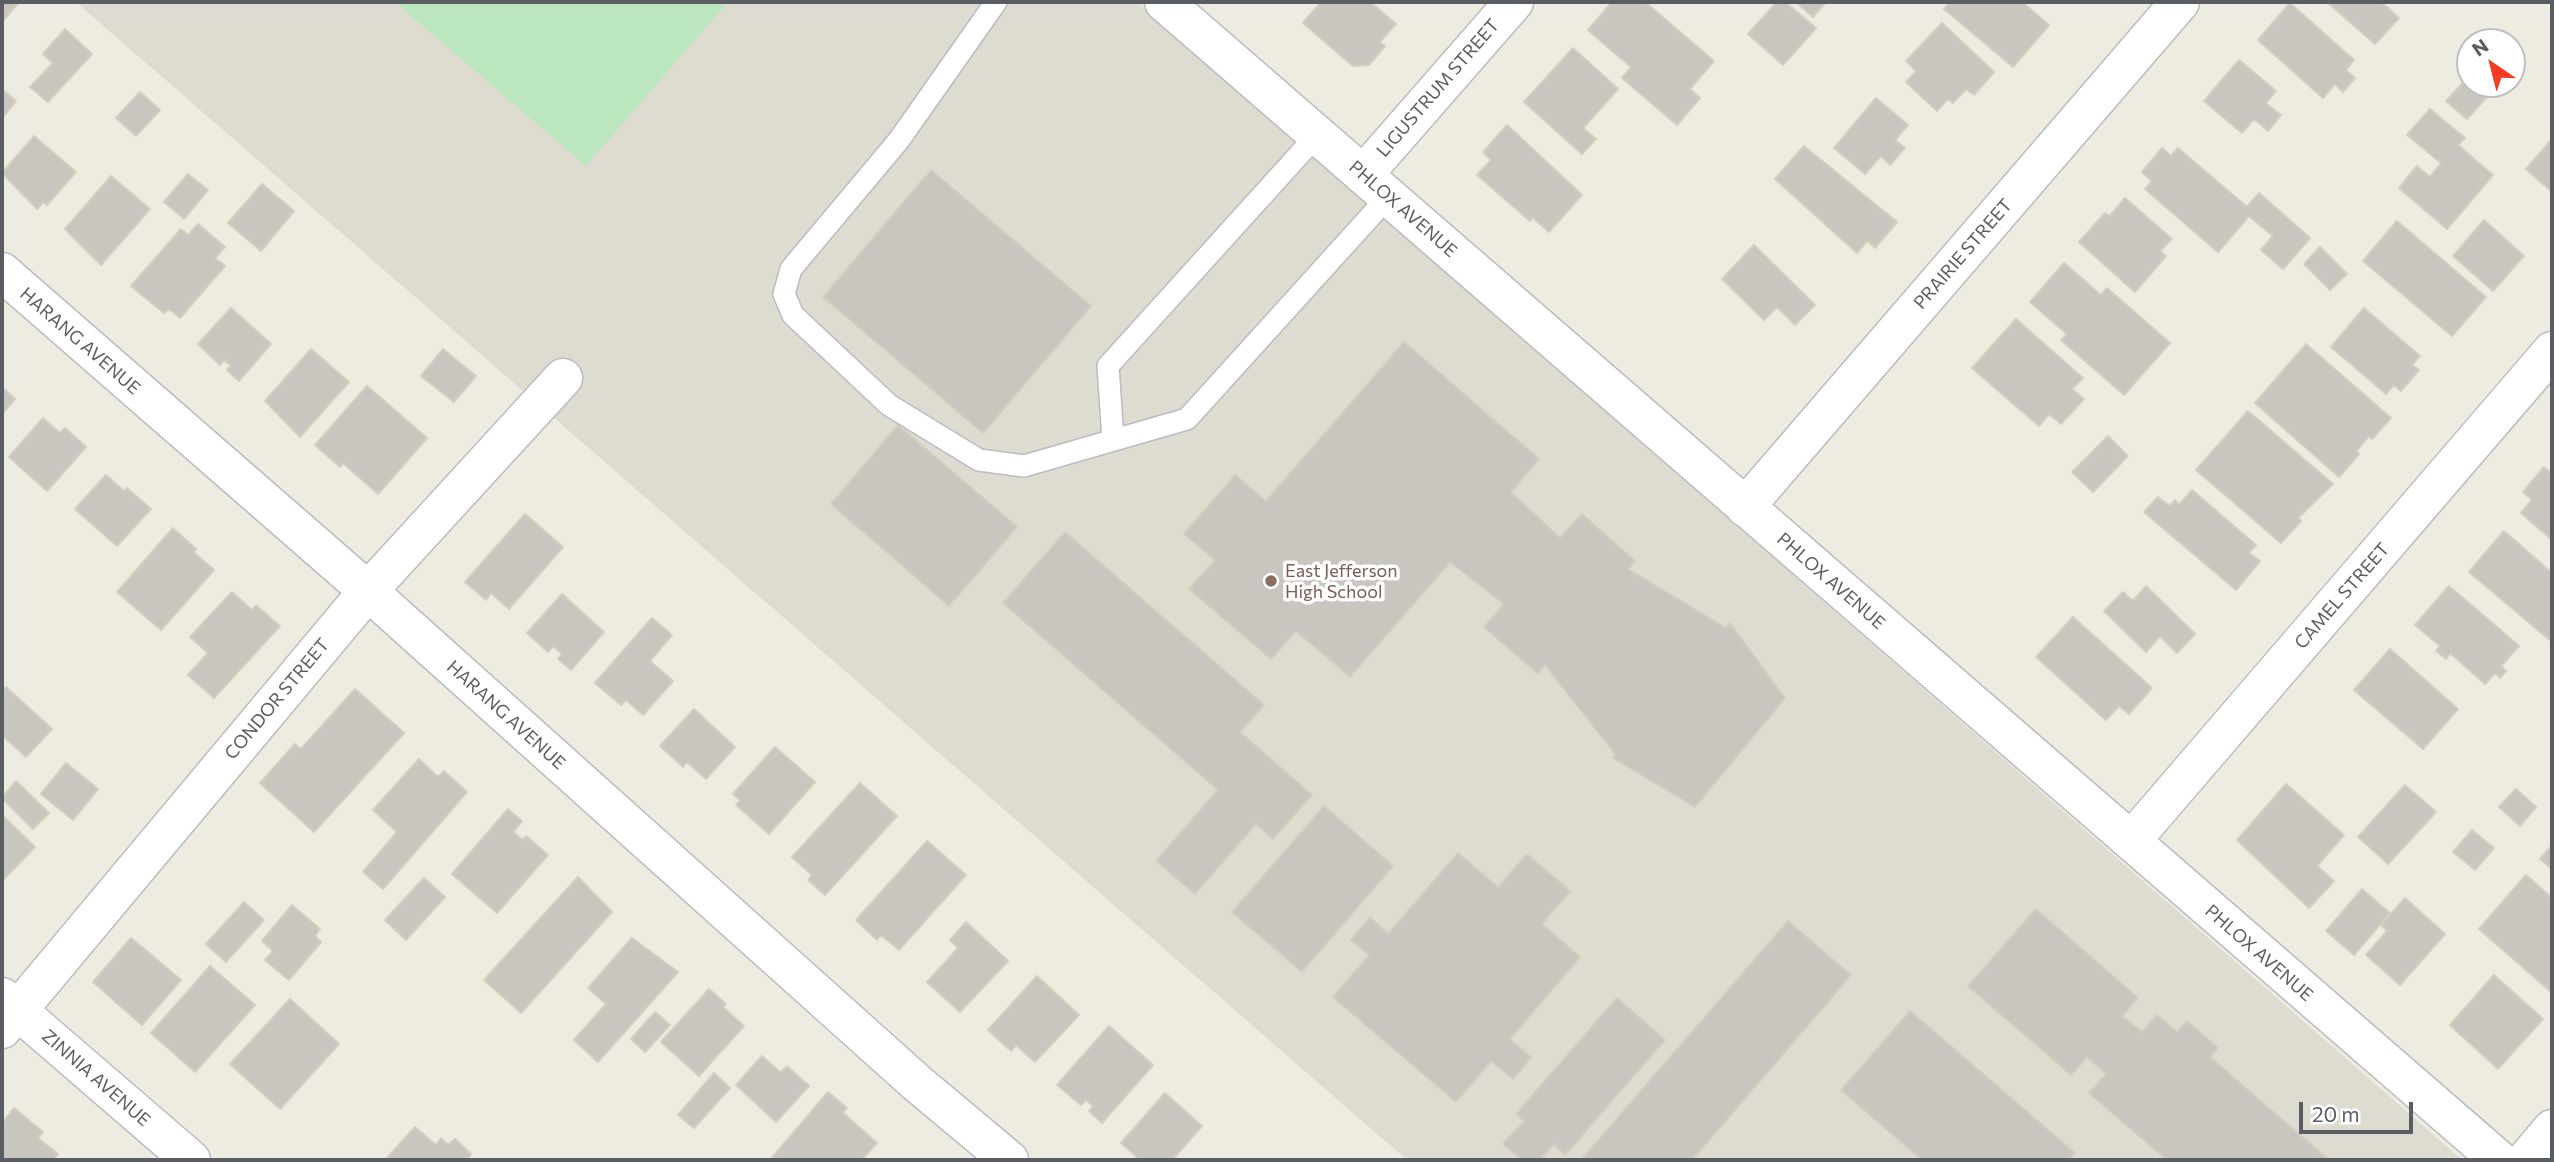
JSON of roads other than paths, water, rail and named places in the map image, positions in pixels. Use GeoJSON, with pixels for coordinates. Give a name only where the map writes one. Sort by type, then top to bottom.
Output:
{"type":"FeatureCollection","features":[{"type":"Feature","properties":{"kind":"street","name":"PHLOX AVENUE"},"geometry":{"type":"LineString","coordinates":[[1164,2],[2131,841],[2480,1154]]}},
{"type":"Feature","properties":{"kind":"street","name":"LIGUSTRUM STREET"},"geometry":{"type":"LineString","coordinates":[[1376,186],[1514,2]]}},
{"type":"Feature","properties":{"kind":"street","name":"PRAIRIE STREET"},"geometry":{"type":"LineString","coordinates":[[1745,507],[2180,2]]}},
{"type":"Feature","properties":{"kind":"street","name":"HARANG AVENUE"},"geometry":{"type":"LineString","coordinates":[[2,272],[368,592],[917,1083],[1009,1160]]}},
{"type":"Feature","properties":{"kind":"street","name":"CAMEL STREET"},"geometry":{"type":"LineString","coordinates":[[2131,841],[2552,351]]}},
{"type":"Feature","properties":{"kind":"street","name":"CONDOR STREET"},"geometry":{"type":"LineString","coordinates":[[7,1012],[368,592],[563,378]]}},
{"type":"Feature","properties":{"kind":"street","name":"ZINNIA AVENUE"},"geometry":{"type":"LineString","coordinates":[[7,1012],[191,1160]]}},
{"type":"Feature","properties":{"kind":"street"},"geometry":{"type":"LineString","coordinates":[[2526,1160],[2552,1129]]}},
{"type":"Feature","properties":{"kind":"lane"},"geometry":{"type":"LineString","coordinates":[[996,2],[899,140],[791,269],[784,294],[793,315],[889,405],[979,460],[1024,466],[1187,419],[1376,186]]}},
{"type":"Feature","properties":{"kind":"lane"},"geometry":{"type":"LineString","coordinates":[[1113,440],[1108,366],[1317,135]]}},
{"type":"Feature","properties":{"kind":"place","name":"East Jefferson High School"},"geometry":{"type":"Point","coordinates":[1271,581]}}]}
